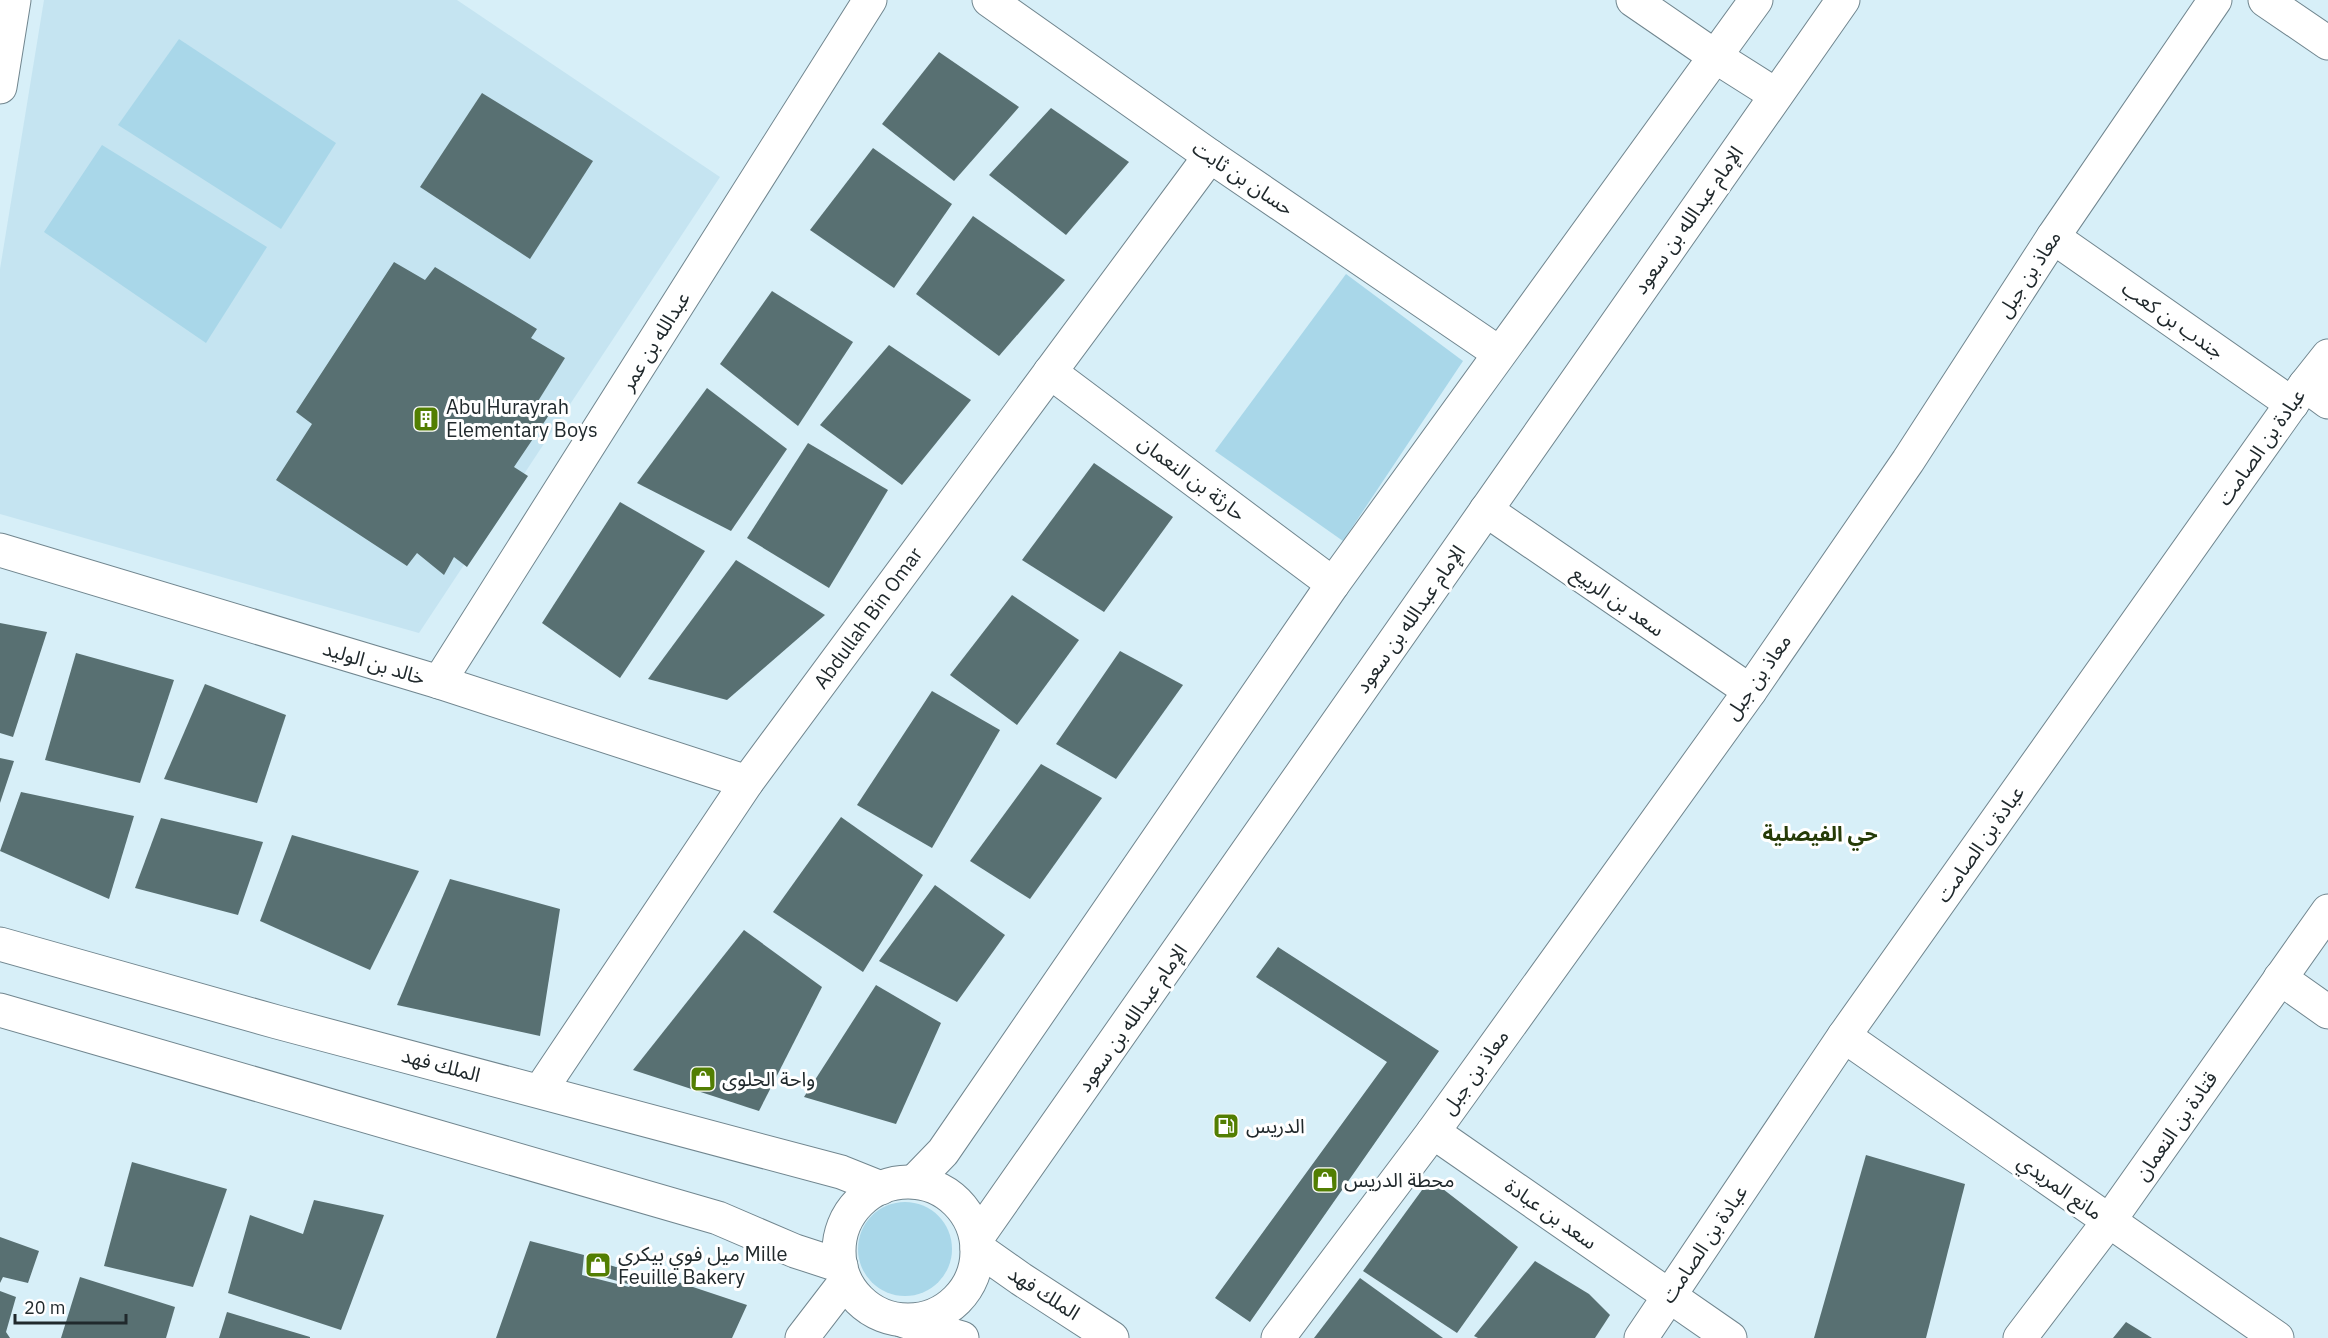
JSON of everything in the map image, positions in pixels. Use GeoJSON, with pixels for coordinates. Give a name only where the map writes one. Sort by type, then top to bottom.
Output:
{"type":"FeatureCollection","features":[{"type":"Feature","properties":{"kind":"street"},"geometry":{"type":"LineString","coordinates":[[0,87],[14,0]]}},
{"type":"Feature","properties":{"kind":"street","name":"عبدالله بن عمر"},"geometry":{"type":"LineString","coordinates":[[439,682],[870,0]]}},
{"type":"Feature","properties":{"kind":"street","name":"حسان بن ثابت"},"geometry":{"type":"LineString","coordinates":[[989,0],[1210,156],[1499,353]]}},
{"type":"Feature","properties":{"kind":"street"},"geometry":{"type":"LineString","coordinates":[[1633,0],[1776,95]]}},
{"type":"Feature","properties":{"kind":"street"},"geometry":{"type":"LineString","coordinates":[[914,1182],[944,1152],[1333,584],[1756,0]]}},
{"type":"Feature","properties":{"kind":"street","name":"الإمام عبدالله بن سعود"},"geometry":{"type":"LineString","coordinates":[[977,1243],[1843,0]]}},
{"type":"Feature","properties":{"kind":"street","name":"معاذ بن جبل"},"geometry":{"type":"LineString","coordinates":[[1278,1338],[1433,1132],[1750,691],[1908,461],[2053,237],[2215,0]]}},
{"type":"Feature","properties":{"kind":"street"},"geometry":{"type":"LineString","coordinates":[[2265,0],[2328,43]]}},
{"type":"Feature","properties":{"kind":"street","name":"Abdullah Bin Omar"},"geometry":{"type":"LineString","coordinates":[[540,1091],[747,782],[1210,156]]}},
{"type":"Feature","properties":{"kind":"street","name":"جندب بن كعب"},"geometry":{"type":"LineString","coordinates":[[2053,237],[2308,397]]}},
{"type":"Feature","properties":{"kind":"street","name":"عبادة بن الصامت"},"geometry":{"type":"LineString","coordinates":[[1641,1338],[1844,1036],[2308,397],[2328,356]]}},
{"type":"Feature","properties":{"kind":"street","name":"حارثة بن النعمان"},"geometry":{"type":"LineString","coordinates":[[1050,372],[1333,584]]}},
{"type":"Feature","properties":{"kind":"street","name":"سعد بن الربيع"},"geometry":{"type":"LineString","coordinates":[[1486,510],[1750,691]]}},
{"type":"Feature","properties":{"kind":"street","name":"خالد بن الوليد"},"geometry":{"type":"LineString","coordinates":[[0,550],[439,682],[747,782]]}},
{"type":"Feature","properties":{"kind":"street","name":"قتادة بن النعمان"},"geometry":{"type":"LineString","coordinates":[[2019,1338],[2109,1221],[2328,911]]}},
{"type":"Feature","properties":{"kind":"street","name":"الملك فهد"},"geometry":{"type":"LineString","coordinates":[[0,944],[277,1022],[841,1172],[881,1188]]}},
{"type":"Feature","properties":{"kind":"street"},"geometry":{"type":"LineString","coordinates":[[2280,978],[2328,1012]]}},
{"type":"Feature","properties":{"kind":"street"},"geometry":{"type":"LineString","coordinates":[[0,1010],[718,1218],[843,1274]]}},
{"type":"Feature","properties":{"kind":"street","name":"مانع المريدي"},"geometry":{"type":"LineString","coordinates":[[1844,1036],[2277,1338]]}},
{"type":"Feature","properties":{"kind":"street","name":"سعد بن عبادة"},"geometry":{"type":"LineString","coordinates":[[1433,1132],[1730,1338]]}},
{"type":"Feature","properties":{"kind":"street"},"geometry":{"type":"LineString","coordinates":[[887,1325],[923,1318],[943,1311],[960,1298],[972,1280],[977,1259],[977,1243],[972,1222],[962,1207],[948,1194],[932,1186],[914,1182],[897,1183],[881,1188],[864,1198],[850,1213],[842,1232],[843,1274],[860,1301],[887,1325],[962,1338]]}},
{"type":"Feature","properties":{"kind":"street","name":"الملك فهد"},"geometry":{"type":"LineString","coordinates":[[977,1243],[1030,1286],[1112,1338]]}},
{"type":"Feature","properties":{"kind":"street"},"geometry":{"type":"LineString","coordinates":[[802,1338],[843,1274]]}},
{"type":"Feature","properties":{"kind":"shaded area"},"geometry":{"type":"Polygon","coordinates":[[[44,0],[457,0],[720,177],[419,633],[0,514],[0,269],[44,0]]]}},
{"type":"Feature","properties":{"kind":"shaded area"},"geometry":{"type":"Polygon","coordinates":[[[179,39],[336,143],[281,229],[118,125],[179,39]]]}},
{"type":"Feature","properties":{"kind":"shaded area"},"geometry":{"type":"Polygon","coordinates":[[[102,145],[267,247],[206,343],[44,232],[102,145]]]}},
{"type":"Feature","properties":{"kind":"shaded area"},"geometry":{"type":"Polygon","coordinates":[[[1346,274],[1463,361],[1343,541],[1215,451],[1346,274]]]}},
{"type":"Feature","properties":{"kind":"shaded area"},"geometry":{"type":"Polygon","coordinates":[[[905,1202],[923,1205],[938,1216],[949,1231],[952,1249],[949,1267],[938,1282],[923,1293],[905,1296],[887,1293],[872,1282],[861,1267],[858,1249],[861,1231],[872,1216],[887,1205],[905,1202]]]}},
{"type":"Feature","properties":{"kind":"building"},"geometry":{"type":"Polygon","coordinates":[[[939,52],[1019,107],[954,181],[882,124],[939,52]]]}},
{"type":"Feature","properties":{"kind":"building"},"geometry":{"type":"Polygon","coordinates":[[[482,93],[593,161],[530,259],[420,187],[482,93]]]}},
{"type":"Feature","properties":{"kind":"building"},"geometry":{"type":"Polygon","coordinates":[[[1051,108],[1129,162],[1066,235],[989,175],[1051,108]]]}},
{"type":"Feature","properties":{"kind":"building"},"geometry":{"type":"Polygon","coordinates":[[[873,148],[952,204],[894,288],[810,230],[873,148]]]}},
{"type":"Feature","properties":{"kind":"building"},"geometry":{"type":"Polygon","coordinates":[[[973,216],[1065,280],[999,356],[916,294],[973,216]]]}},
{"type":"Feature","properties":{"kind":"building","name":"Abu Hurayrah Elementary Boys"},"geometry":{"type":"Polygon","coordinates":[[[394,262],[425,280],[435,267],[537,329],[531,338],[565,358],[535,406],[549,415],[514,467],[528,476],[467,567],[454,557],[444,575],[417,553],[407,566],[276,480],[312,424],[296,412],[394,262]]]}},
{"type":"Feature","properties":{"kind":"building"},"geometry":{"type":"Polygon","coordinates":[[[772,291],[853,342],[798,426],[720,364],[772,291]]]}},
{"type":"Feature","properties":{"kind":"building"},"geometry":{"type":"Polygon","coordinates":[[[889,345],[971,400],[902,485],[820,425],[889,345]]]}},
{"type":"Feature","properties":{"kind":"building"},"geometry":{"type":"Polygon","coordinates":[[[707,388],[787,449],[731,531],[637,483],[707,388]]]}},
{"type":"Feature","properties":{"kind":"building"},"geometry":{"type":"Polygon","coordinates":[[[808,443],[888,490],[829,588],[747,538],[808,443]]]}},
{"type":"Feature","properties":{"kind":"building"},"geometry":{"type":"Polygon","coordinates":[[[1094,463],[1173,517],[1104,612],[1022,560],[1094,463]]]}},
{"type":"Feature","properties":{"kind":"building"},"geometry":{"type":"Polygon","coordinates":[[[620,502],[705,551],[620,678],[542,623],[620,502]]]}},
{"type":"Feature","properties":{"kind":"building"},"geometry":{"type":"Polygon","coordinates":[[[736,560],[825,615],[727,700],[648,679],[736,560]]]}},
{"type":"Feature","properties":{"kind":"building"},"geometry":{"type":"Polygon","coordinates":[[[1012,595],[1079,640],[1017,725],[950,675],[1012,595]]]}},
{"type":"Feature","properties":{"kind":"building"},"geometry":{"type":"Polygon","coordinates":[[[0,623],[47,632],[13,737],[0,733],[0,623]]]}},
{"type":"Feature","properties":{"kind":"building"},"geometry":{"type":"Polygon","coordinates":[[[1120,651],[1183,685],[1116,779],[1056,744],[1120,651]]]}},
{"type":"Feature","properties":{"kind":"building"},"geometry":{"type":"Polygon","coordinates":[[[76,653],[174,680],[140,783],[45,760],[76,653]]]}},
{"type":"Feature","properties":{"kind":"building"},"geometry":{"type":"Polygon","coordinates":[[[205,684],[286,715],[257,803],[164,779],[205,684]]]}},
{"type":"Feature","properties":{"kind":"building"},"geometry":{"type":"Polygon","coordinates":[[[932,691],[1000,730],[932,848],[857,805],[932,691]]]}},
{"type":"Feature","properties":{"kind":"building"},"geometry":{"type":"Polygon","coordinates":[[[0,758],[14,761],[0,803],[0,758]]]}},
{"type":"Feature","properties":{"kind":"building"},"geometry":{"type":"Polygon","coordinates":[[[1041,764],[1102,798],[1030,899],[970,861],[1041,764]]]}},
{"type":"Feature","properties":{"kind":"building"},"geometry":{"type":"Polygon","coordinates":[[[21,792],[134,816],[109,899],[0,851],[21,792]]]}},
{"type":"Feature","properties":{"kind":"building"},"geometry":{"type":"Polygon","coordinates":[[[841,817],[923,875],[863,972],[773,912],[841,817]]]}},
{"type":"Feature","properties":{"kind":"building"},"geometry":{"type":"Polygon","coordinates":[[[161,818],[263,842],[238,915],[135,888],[161,818]]]}},
{"type":"Feature","properties":{"kind":"building"},"geometry":{"type":"Polygon","coordinates":[[[292,835],[419,871],[370,970],[260,921],[292,835]]]}},
{"type":"Feature","properties":{"kind":"building"},"geometry":{"type":"Polygon","coordinates":[[[450,879],[560,909],[540,1036],[397,1005],[450,879]]]}},
{"type":"Feature","properties":{"kind":"building"},"geometry":{"type":"Polygon","coordinates":[[[935,885],[1005,935],[957,1002],[879,961],[935,885]]]}},
{"type":"Feature","properties":{"kind":"building"},"geometry":{"type":"Polygon","coordinates":[[[744,930],[822,987],[759,1111],[633,1070],[744,930]]]}},
{"type":"Feature","properties":{"kind":"building","name":"محطة الدريس"},"geometry":{"type":"Polygon","coordinates":[[[1278,947],[1439,1051],[1250,1322],[1215,1298],[1387,1062],[1256,977],[1278,947]]]}},
{"type":"Feature","properties":{"kind":"building"},"geometry":{"type":"Polygon","coordinates":[[[876,985],[941,1023],[896,1124],[804,1097],[876,985]]]}},
{"type":"Feature","properties":{"kind":"building"},"geometry":{"type":"Polygon","coordinates":[[[1866,1155],[1965,1184],[1926,1338],[1814,1338],[1866,1155]]]}},
{"type":"Feature","properties":{"kind":"building"},"geometry":{"type":"Polygon","coordinates":[[[132,1162],[227,1189],[193,1287],[104,1266],[132,1162]]]}},
{"type":"Feature","properties":{"kind":"building"},"geometry":{"type":"Polygon","coordinates":[[[1430,1179],[1518,1247],[1457,1333],[1363,1271],[1430,1179]]]}},
{"type":"Feature","properties":{"kind":"building"},"geometry":{"type":"Polygon","coordinates":[[[314,1200],[384,1215],[341,1330],[228,1293],[250,1215],[303,1234],[314,1200]]]}},
{"type":"Feature","properties":{"kind":"building"},"geometry":{"type":"Polygon","coordinates":[[[0,1237],[39,1251],[28,1283],[3,1277],[0,1283],[0,1237]]]}},
{"type":"Feature","properties":{"kind":"building"},"geometry":{"type":"Polygon","coordinates":[[[530,1241],[584,1255],[582,1275],[629,1287],[642,1270],[747,1305],[732,1338],[496,1338],[530,1241]]]}},
{"type":"Feature","properties":{"kind":"building","name":"ميل فوي بيكري Mille Feuille Bakery"},"geometry":{"type":"Polygon","coordinates":[[[586,1258],[636,1273],[628,1284],[586,1272],[586,1258]]]}},
{"type":"Feature","properties":{"kind":"building"},"geometry":{"type":"Polygon","coordinates":[[[1535,1261],[1589,1294],[1610,1315],[1595,1338],[1478,1338],[1474,1336],[1535,1261]]]}},
{"type":"Feature","properties":{"kind":"building"},"geometry":{"type":"Polygon","coordinates":[[[80,1277],[175,1307],[166,1338],[61,1338],[80,1277]]]}},
{"type":"Feature","properties":{"kind":"building"},"geometry":{"type":"Polygon","coordinates":[[[1360,1278],[1443,1338],[1314,1338],[1360,1278]]]}},
{"type":"Feature","properties":{"kind":"building"},"geometry":{"type":"Polygon","coordinates":[[[0,1291],[16,1297],[6,1332],[10,1338],[0,1338],[0,1291]]]}},
{"type":"Feature","properties":{"kind":"building"},"geometry":{"type":"Polygon","coordinates":[[[227,1312],[310,1337],[310,1338],[219,1338],[227,1312]]]}},
{"type":"Feature","properties":{"kind":"building"},"geometry":{"type":"Polygon","coordinates":[[[2126,1322],[2152,1338],[2113,1338],[2126,1322]]]}},
{"type":"Feature","properties":{"kind":"place","name":"Abu Hurayrah Elementary Boys"},"geometry":{"type":"Point","coordinates":[426,419]}},
{"type":"Feature","properties":{"kind":"place","name":"واحة الحلوى"},"geometry":{"type":"Point","coordinates":[703,1079]}},
{"type":"Feature","properties":{"kind":"place","name":"الدريس"},"geometry":{"type":"Point","coordinates":[1226,1126]}},
{"type":"Feature","properties":{"kind":"place","name":"محطة الدريس"},"geometry":{"type":"Point","coordinates":[1325,1180]}},
{"type":"Feature","properties":{"kind":"place","name":"ميل فوي بيكري Mille Feuille Bakery"},"geometry":{"type":"Point","coordinates":[598,1265]}},
{"type":"Feature","properties":{"kind":"district","name":"حي الفيصلية"},"geometry":{"type":"Point","coordinates":[1820,834]}}]}
